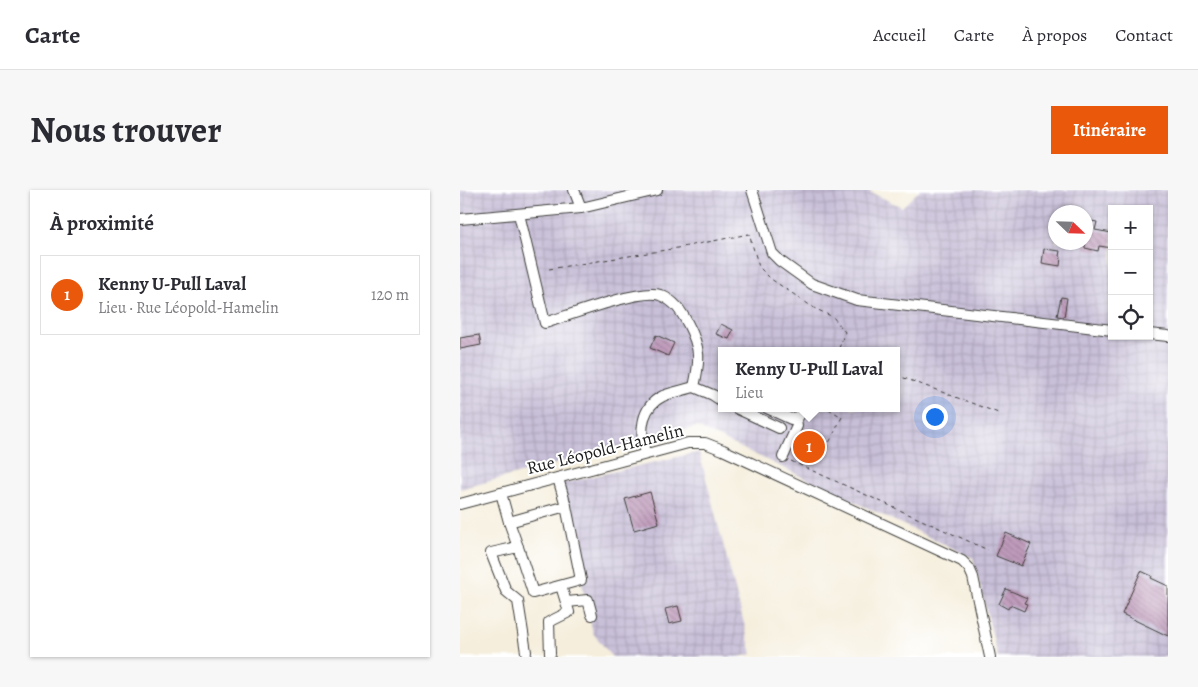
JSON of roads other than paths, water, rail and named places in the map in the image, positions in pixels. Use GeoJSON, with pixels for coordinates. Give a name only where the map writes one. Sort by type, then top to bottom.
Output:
{"type":"FeatureCollection","features":[{"type":"Feature","properties":{"kind":"street"},"geometry":{"type":"LineString","coordinates":[[574,190],[581,208]]}},
{"type":"Feature","properties":{"kind":"street"},"geometry":{"type":"LineString","coordinates":[[460,219],[581,208],[657,190]]}},
{"type":"Feature","properties":{"kind":"street"},"geometry":{"type":"LineString","coordinates":[[752,190],[772,252],[780,261],[812,284],[830,292],[857,300],[1108,330]]}},
{"type":"Feature","properties":{"kind":"street"},"geometry":{"type":"LineString","coordinates":[[519,214],[545,323],[637,295],[658,294],[678,305],[698,346],[699,365],[694,387]]}},
{"type":"Feature","properties":{"kind":"street"},"geometry":{"type":"LineString","coordinates":[[1153,334],[1168,336]]}},
{"type":"Feature","properties":{"kind":"street"},"geometry":{"type":"LineString","coordinates":[[645,454],[642,437],[645,416],[649,408],[657,400],[694,387],[718,396]]}},
{"type":"Feature","properties":{"kind":"street"},"geometry":{"type":"LineString","coordinates":[[745,412],[779,428]]}},
{"type":"Feature","properties":{"kind":"street"},"geometry":{"type":"LineString","coordinates":[[776,412],[791,419],[796,418]]}},
{"type":"Feature","properties":{"kind":"street"},"geometry":{"type":"LineString","coordinates":[[783,457],[797,426],[796,418],[800,412]]}},
{"type":"Feature","properties":{"kind":"street","name":"Rue Léopold-Hamelin"},"geometry":{"type":"LineString","coordinates":[[460,504],[688,443],[705,443],[962,561],[969,568],[973,577],[990,657]]}},
{"type":"Feature","properties":{"kind":"street"},"geometry":{"type":"LineString","coordinates":[[518,601],[533,593],[581,580],[566,506],[558,478]]}},
{"type":"Feature","properties":{"kind":"street"},"geometry":{"type":"LineString","coordinates":[[501,493],[533,593]]}},
{"type":"Feature","properties":{"kind":"street"},"geometry":{"type":"LineString","coordinates":[[509,522],[566,506]]}},
{"type":"Feature","properties":{"kind":"street"},"geometry":{"type":"LineString","coordinates":[[518,547],[491,553],[506,591],[518,601],[526,652]]}},
{"type":"Feature","properties":{"kind":"street"},"geometry":{"type":"LineString","coordinates":[[550,654],[549,622],[569,612],[561,586]]}},
{"type":"Feature","properties":{"kind":"street"},"geometry":{"type":"LineString","coordinates":[[567,602],[588,600],[592,615]]}},
{"type":"Feature","properties":{"kind":"place","name":"Kenny U-Pull Laval"},"geometry":{"type":"Point","coordinates":[809,447]}}]}
